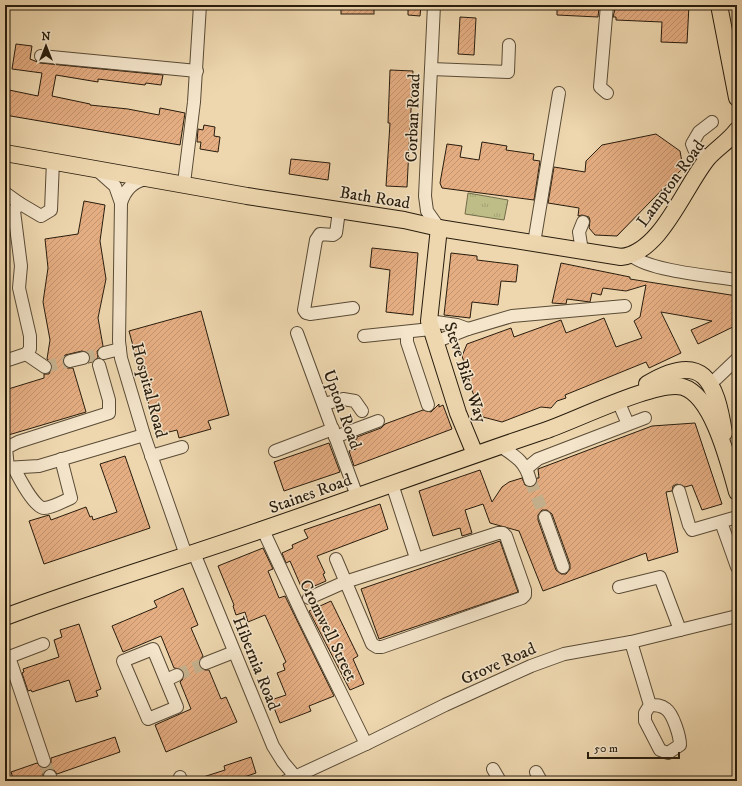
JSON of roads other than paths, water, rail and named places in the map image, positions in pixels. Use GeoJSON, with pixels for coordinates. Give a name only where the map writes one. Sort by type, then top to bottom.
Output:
{"type":"FeatureCollection","features":[{"type":"Feature","properties":{"kind":"main road"},"geometry":{"type":"LineString","coordinates":[[719,5],[737,98]]}},
{"type":"Feature","properties":{"kind":"main road","name":"Lampton Road"},"geometry":{"type":"LineString","coordinates":[[632,256],[647,247],[654,239],[708,159],[736,133]]}},
{"type":"Feature","properties":{"kind":"main road","name":"Bath Road"},"geometry":{"type":"LineString","coordinates":[[5,153],[339,211],[404,220],[440,228],[577,251],[622,257],[632,256]]}},
{"type":"Feature","properties":{"kind":"main road","name":"Steve Biko Way"},"geometry":{"type":"LineString","coordinates":[[440,228],[432,331],[458,413],[475,454]]}},
{"type":"Feature","properties":{"kind":"main road","name":"Staines Road"},"geometry":{"type":"LineString","coordinates":[[5,617],[262,530],[475,454],[550,429],[622,400],[669,373],[679,370],[690,370],[704,376],[714,388],[728,461],[737,492]]}},
{"type":"Feature","properties":{"kind":"street"},"geometry":{"type":"LineString","coordinates":[[184,184],[195,107],[200,5]]}},
{"type":"Feature","properties":{"kind":"street","name":"Corban Road"},"geometry":{"type":"LineString","coordinates":[[434,5],[426,185],[427,212],[440,228]]}},
{"type":"Feature","properties":{"kind":"street"},"geometry":{"type":"LineString","coordinates":[[607,5],[600,87],[607,93]]}},
{"type":"Feature","properties":{"kind":"street"},"geometry":{"type":"LineString","coordinates":[[431,68],[508,72],[509,45]]}},
{"type":"Feature","properties":{"kind":"street"},"geometry":{"type":"LineString","coordinates":[[41,56],[196,71]]}},
{"type":"Feature","properties":{"kind":"street"},"geometry":{"type":"LineString","coordinates":[[534,243],[559,94]]}},
{"type":"Feature","properties":{"kind":"street"},"geometry":{"type":"LineString","coordinates":[[708,159],[694,149],[692,144],[699,132],[712,122]]}},
{"type":"Feature","properties":{"kind":"street"},"geometry":{"type":"LineString","coordinates":[[5,193],[41,216],[51,210],[53,161]]}},
{"type":"Feature","properties":{"kind":"street","name":"Hospital Road"},"geometry":{"type":"LineString","coordinates":[[93,168],[108,178],[115,186],[121,203],[120,349],[151,456],[190,554]]}},
{"type":"Feature","properties":{"kind":"street"},"geometry":{"type":"LineString","coordinates":[[121,203],[123,196],[133,184],[140,180],[150,178]]}},
{"type":"Feature","properties":{"kind":"street"},"geometry":{"type":"LineString","coordinates":[[5,361],[26,354],[30,349],[30,336],[20,288],[21,266],[14,211],[19,203]]}},
{"type":"Feature","properties":{"kind":"street"},"geometry":{"type":"LineString","coordinates":[[339,211],[336,233],[333,235],[320,234],[317,237],[304,310],[306,313],[310,314],[353,308]]}},
{"type":"Feature","properties":{"kind":"street"},"geometry":{"type":"LineString","coordinates":[[577,251],[579,232],[583,222]]}},
{"type":"Feature","properties":{"kind":"street","name":"Bath Road"},"geometry":{"type":"LineString","coordinates":[[632,256],[640,262],[656,267],[737,280]]}},
{"type":"Feature","properties":{"kind":"street"},"geometry":{"type":"LineString","coordinates":[[364,336],[468,329],[512,316],[625,306]]}},
{"type":"Feature","properties":{"kind":"street"},"geometry":{"type":"LineString","coordinates":[[432,331],[457,325],[468,329]]}},
{"type":"Feature","properties":{"kind":"street"},"geometry":{"type":"LineString","coordinates":[[407,332],[407,342],[428,405]]}},
{"type":"Feature","properties":{"kind":"street","name":"Upton Road"},"geometry":{"type":"LineString","coordinates":[[297,333],[357,496]]}},
{"type":"Feature","properties":{"kind":"street"},"geometry":{"type":"LineString","coordinates":[[104,353],[120,349]]}},
{"type":"Feature","properties":{"kind":"street"},"geometry":{"type":"LineString","coordinates":[[26,354],[45,367]]}},
{"type":"Feature","properties":{"kind":"street"},"geometry":{"type":"LineString","coordinates":[[70,361],[83,358]]}},
{"type":"Feature","properties":{"kind":"street"},"geometry":{"type":"LineString","coordinates":[[716,379],[737,359]]}},
{"type":"Feature","properties":{"kind":"street"},"geometry":{"type":"LineString","coordinates":[[61,460],[71,498],[45,508],[40,507],[9,468],[6,448],[18,442],[109,413],[109,400],[99,365]]}},
{"type":"Feature","properties":{"kind":"street"},"geometry":{"type":"LineString","coordinates":[[324,404],[348,399],[355,401],[362,411]]}},
{"type":"Feature","properties":{"kind":"street"},"geometry":{"type":"LineString","coordinates":[[622,400],[628,424]]}},
{"type":"Feature","properties":{"kind":"street"},"geometry":{"type":"LineString","coordinates":[[527,468],[538,459],[645,418]]}},
{"type":"Feature","properties":{"kind":"street"},"geometry":{"type":"LineString","coordinates":[[275,451],[378,421]]}},
{"type":"Feature","properties":{"kind":"street"},"geometry":{"type":"LineString","coordinates":[[9,468],[40,466],[144,435]]}},
{"type":"Feature","properties":{"kind":"street"},"geometry":{"type":"LineString","coordinates":[[500,446],[520,460],[527,468],[530,480]]}},
{"type":"Feature","properties":{"kind":"street"},"geometry":{"type":"LineString","coordinates":[[151,456],[182,447]]}},
{"type":"Feature","properties":{"kind":"street"},"geometry":{"type":"LineString","coordinates":[[392,484],[416,558]]}},
{"type":"Feature","properties":{"kind":"street"},"geometry":{"type":"LineString","coordinates":[[679,490],[689,525],[692,530],[737,516]]}},
{"type":"Feature","properties":{"kind":"street"},"geometry":{"type":"LineString","coordinates":[[545,517],[563,567]]}},
{"type":"Feature","properties":{"kind":"street"},"geometry":{"type":"LineString","coordinates":[[721,522],[737,567]]}},
{"type":"Feature","properties":{"kind":"street","name":"Cromwell Street"},"geometry":{"type":"LineString","coordinates":[[262,530],[366,744]]}},
{"type":"Feature","properties":{"kind":"street"},"geometry":{"type":"LineString","coordinates":[[309,598],[345,582],[416,558],[498,533],[503,533],[506,536],[525,590],[525,595],[514,601],[377,648],[372,644],[345,582],[336,559]]}},
{"type":"Feature","properties":{"kind":"street","name":"Hibernia Road"},"geometry":{"type":"LineString","coordinates":[[190,554],[234,652],[273,746],[293,779]]}},
{"type":"Feature","properties":{"kind":"street"},"geometry":{"type":"LineString","coordinates":[[619,587],[660,576],[680,630]]}},
{"type":"Feature","properties":{"kind":"street","name":"Grove Road"},"geometry":{"type":"LineString","coordinates":[[293,779],[452,702],[531,666],[564,654],[631,642],[737,616]]}},
{"type":"Feature","properties":{"kind":"street"},"geometry":{"type":"LineString","coordinates":[[631,642],[650,706]]}},
{"type":"Feature","properties":{"kind":"street"},"geometry":{"type":"LineString","coordinates":[[43,644],[9,657],[44,761]]}},
{"type":"Feature","properties":{"kind":"street"},"geometry":{"type":"LineString","coordinates":[[153,649],[166,680],[177,707],[148,719],[124,661],[153,649]]}},
{"type":"Feature","properties":{"kind":"street"},"geometry":{"type":"LineString","coordinates":[[206,663],[234,652]]}},
{"type":"Feature","properties":{"kind":"street"},"geometry":{"type":"LineString","coordinates":[[166,680],[177,675]]}},
{"type":"Feature","properties":{"kind":"street"},"geometry":{"type":"LineString","coordinates":[[493,769],[500,781]]}},
{"type":"Feature","properties":{"kind":"tunnel"},"geometry":{"type":"LineString","coordinates":[[83,358],[104,353]]}},
{"type":"Feature","properties":{"kind":"tunnel"},"geometry":{"type":"LineString","coordinates":[[45,367],[70,361]]}},
{"type":"Feature","properties":{"kind":"tunnel"},"geometry":{"type":"LineString","coordinates":[[530,480],[545,517]]}},
{"type":"Feature","properties":{"kind":"tunnel"},"geometry":{"type":"LineString","coordinates":[[177,675],[206,663]]}},
{"type":"Feature","properties":{"kind":"tunnel"},"geometry":{"type":"LineString","coordinates":[[44,761],[50,776]]}}]}
